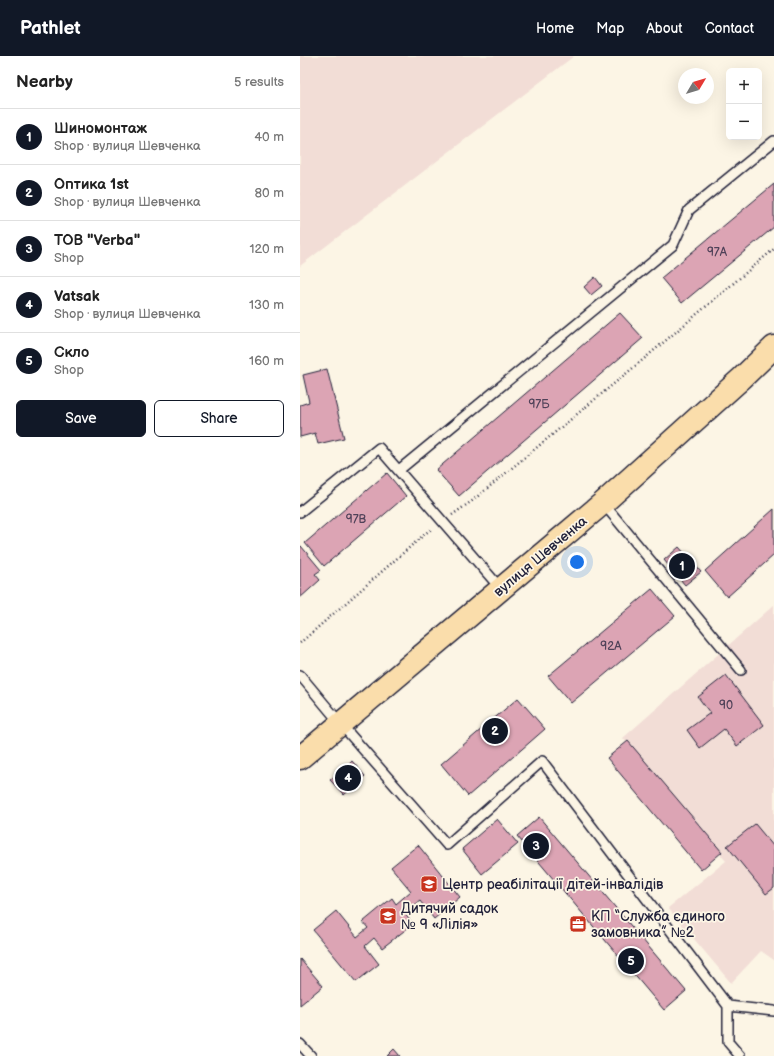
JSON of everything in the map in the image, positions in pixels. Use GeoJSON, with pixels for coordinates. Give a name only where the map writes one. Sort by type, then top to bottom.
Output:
{"type":"FeatureCollection","features":[{"type":"Feature","properties":{"kind":"main road","name":"вулиця Шевченка"},"geometry":{"type":"LineString","coordinates":[[300,758],[603,503],[742,378],[774,346]]}},
{"type":"Feature","properties":{"kind":"lane"},"geometry":{"type":"LineString","coordinates":[[399,470],[673,245],[689,210],[774,141]]}},
{"type":"Feature","properties":{"kind":"lane"},"geometry":{"type":"LineString","coordinates":[[300,512],[379,448],[501,589]]}},
{"type":"Feature","properties":{"kind":"lane"},"geometry":{"type":"LineString","coordinates":[[603,503],[741,670]]}},
{"type":"Feature","properties":{"kind":"lane"},"geometry":{"type":"LineString","coordinates":[[300,675],[447,845],[542,761],[728,1006],[728,1042],[740,1056]]}},
{"type":"Feature","properties":{"kind":"lane"},"geometry":{"type":"LineString","coordinates":[[728,1006],[774,1011]]}},
{"type":"Feature","properties":{"kind":"lane"},"geometry":{"type":"LineString","coordinates":[[300,1044],[311,1056]]}},
{"type":"Feature","properties":{"kind":"path"},"geometry":{"type":"LineString","coordinates":[[300,642],[426,533],[472,501],[774,249]]}},
{"type":"Feature","properties":{"kind":"shaded area"},"geometry":{"type":"Polygon","coordinates":[[[300,56],[574,56],[300,266],[300,56]]]}},
{"type":"Feature","properties":{"kind":"shaded area"},"geometry":{"type":"Polygon","coordinates":[[[774,605],[774,960],[761,951],[731,983],[668,908],[726,861],[623,738],[774,605]]]}},
{"type":"Feature","properties":{"kind":"building"},"geometry":{"type":"Polygon","coordinates":[[[774,184],[774,227],[682,303],[661,278],[774,184]]]}},
{"type":"Feature","properties":{"kind":"building"},"geometry":{"type":"Polygon","coordinates":[[[595,277],[602,286],[591,295],[584,287],[595,277]]]}},
{"type":"Feature","properties":{"kind":"building"},"geometry":{"type":"Polygon","coordinates":[[[620,313],[643,338],[459,496],[436,470],[620,313]]]}},
{"type":"Feature","properties":{"kind":"building"},"geometry":{"type":"Polygon","coordinates":[[[327,369],[344,438],[318,444],[315,433],[300,437],[300,405],[309,402],[303,375],[327,369]]]}},
{"type":"Feature","properties":{"kind":"building"},"geometry":{"type":"Polygon","coordinates":[[[387,473],[406,496],[324,566],[305,543],[387,473]]]}},
{"type":"Feature","properties":{"kind":"building"},"geometry":{"type":"Polygon","coordinates":[[[774,509],[774,555],[727,597],[705,571],[774,509]]]}},
{"type":"Feature","properties":{"kind":"building"},"geometry":{"type":"Polygon","coordinates":[[[300,546],[321,570],[315,574],[320,580],[300,598],[300,546]]]}},
{"type":"Feature","properties":{"kind":"building"},"geometry":{"type":"Polygon","coordinates":[[[679,547],[701,572],[685,585],[664,560],[679,547]]]}},
{"type":"Feature","properties":{"kind":"building"},"geometry":{"type":"Polygon","coordinates":[[[652,589],[675,616],[571,703],[548,676],[652,589]]]}},
{"type":"Feature","properties":{"kind":"building"},"geometry":{"type":"Polygon","coordinates":[[[726,675],[764,725],[737,746],[724,729],[700,748],[687,730],[710,713],[698,697],[726,675]]]}},
{"type":"Feature","properties":{"kind":"building"},"geometry":{"type":"Polygon","coordinates":[[[518,698],[545,729],[468,796],[441,764],[518,698]]]}},
{"type":"Feature","properties":{"kind":"building"},"geometry":{"type":"Polygon","coordinates":[[[628,741],[722,852],[701,870],[607,758],[628,741]]]}},
{"type":"Feature","properties":{"kind":"building"},"geometry":{"type":"Polygon","coordinates":[[[352,761],[365,776],[344,795],[330,780],[352,761]]]}},
{"type":"Feature","properties":{"kind":"building"},"geometry":{"type":"Polygon","coordinates":[[[539,817],[686,991],[664,1010],[517,836],[539,817]]]}},
{"type":"Feature","properties":{"kind":"building"},"geometry":{"type":"Polygon","coordinates":[[[497,819],[518,844],[482,874],[462,849],[497,819]]]}},
{"type":"Feature","properties":{"kind":"building"},"geometry":{"type":"Polygon","coordinates":[[[755,824],[774,847],[774,888],[766,894],[727,846],[755,824]]]}},
{"type":"Feature","properties":{"kind":"building","name":"Дитячий садок № 9 «Лілія»"},"geometry":{"type":"Polygon","coordinates":[[[418,845],[460,897],[434,919],[420,901],[404,913],[413,924],[382,948],[374,938],[365,946],[379,964],[356,982],[313,930],[336,911],[357,937],[368,928],[363,922],[392,898],[396,904],[411,891],[391,867],[418,845]]]}},
{"type":"Feature","properties":{"kind":"building"},"geometry":{"type":"Polygon","coordinates":[[[300,959],[323,986],[300,1005],[300,959]]]}},
{"type":"Feature","properties":{"kind":"building"},"geometry":{"type":"Polygon","coordinates":[[[394,1049],[400,1056],[387,1056],[394,1049]]]}},
{"type":"Feature","properties":{"kind":"place","name":"Шиномонтаж"},"geometry":{"type":"Point","coordinates":[682,566]}},
{"type":"Feature","properties":{"kind":"place","name":"Оптика 1st"},"geometry":{"type":"Point","coordinates":[495,731]}},
{"type":"Feature","properties":{"kind":"place","name":"Vatsak"},"geometry":{"type":"Point","coordinates":[348,778]}},
{"type":"Feature","properties":{"kind":"place","name":"ТОВ \"Verba\""},"geometry":{"type":"Point","coordinates":[536,846]}},
{"type":"Feature","properties":{"kind":"place","name":"Центр реабілітації дітей-інвалідів"},"geometry":{"type":"Point","coordinates":[429,884]}},
{"type":"Feature","properties":{"kind":"place","name":"Дитячий садок № 9 «Лілія»"},"geometry":{"type":"Point","coordinates":[388,916]}},
{"type":"Feature","properties":{"kind":"place","name":"КП “Служба єдиного замовника” №2"},"geometry":{"type":"Point","coordinates":[578,924]}},
{"type":"Feature","properties":{"kind":"place","name":"Скло"},"geometry":{"type":"Point","coordinates":[631,961]}}]}
